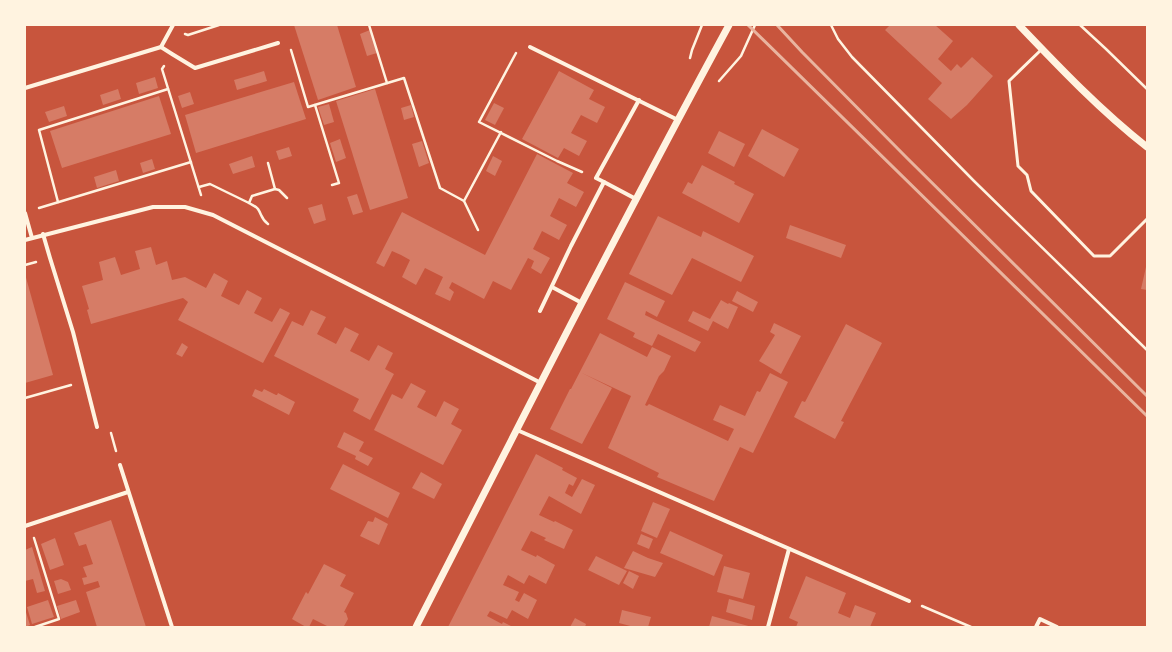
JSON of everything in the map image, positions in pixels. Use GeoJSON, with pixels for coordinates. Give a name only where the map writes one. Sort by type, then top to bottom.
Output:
{"type":"FeatureCollection","features":[{"type":"Feature","properties":{"kind":"street"},"geometry":{"type":"LineString","coordinates":[[416,627],[636,199],[729,25]]}},
{"type":"Feature","properties":{"kind":"street"},"geometry":{"type":"LineString","coordinates":[[1019,25],[1063,72],[1124,129],[1147,148]]}},
{"type":"Feature","properties":{"kind":"street"},"geometry":{"type":"LineString","coordinates":[[25,88],[162,47],[172,27]]}},
{"type":"Feature","properties":{"kind":"street"},"geometry":{"type":"LineString","coordinates":[[162,47],[195,68],[278,43]]}},
{"type":"Feature","properties":{"kind":"street"},"geometry":{"type":"LineString","coordinates":[[530,47],[678,120]]}},
{"type":"Feature","properties":{"kind":"street"},"geometry":{"type":"LineString","coordinates":[[636,199],[596,178],[639,100]]}},
{"type":"Feature","properties":{"kind":"street"},"geometry":{"type":"LineString","coordinates":[[540,311],[604,182]]}},
{"type":"Feature","properties":{"kind":"street"},"geometry":{"type":"LineString","coordinates":[[25,240],[153,207],[185,207],[197,210],[220,218],[541,383]]}},
{"type":"Feature","properties":{"kind":"street"},"geometry":{"type":"LineString","coordinates":[[25,213],[32,238]]}},
{"type":"Feature","properties":{"kind":"street"},"geometry":{"type":"LineString","coordinates":[[44,234],[73,332],[98,427]]}},
{"type":"Feature","properties":{"kind":"street"},"geometry":{"type":"LineString","coordinates":[[552,287],[582,303]]}},
{"type":"Feature","properties":{"kind":"street"},"geometry":{"type":"LineString","coordinates":[[517,430],[909,601]]}},
{"type":"Feature","properties":{"kind":"street"},"geometry":{"type":"LineString","coordinates":[[120,465],[172,627]]}},
{"type":"Feature","properties":{"kind":"street"},"geometry":{"type":"LineString","coordinates":[[25,526],[128,492]]}},
{"type":"Feature","properties":{"kind":"street"},"geometry":{"type":"LineString","coordinates":[[768,627],[789,549]]}},
{"type":"Feature","properties":{"kind":"street"},"geometry":{"type":"LineString","coordinates":[[1036,627],[1040,619],[1057,627]]}},
{"type":"Feature","properties":{"kind":"lane"},"geometry":{"type":"LineString","coordinates":[[1042,49],[1009,81],[1018,166],[1028,175],[1031,191],[1094,256],[1110,256],[1147,219]]}},
{"type":"Feature","properties":{"kind":"path"},"geometry":{"type":"LineString","coordinates":[[172,27],[188,35],[219,25]]}},
{"type":"Feature","properties":{"kind":"path"},"geometry":{"type":"LineString","coordinates":[[369,25],[387,83]]}},
{"type":"Feature","properties":{"kind":"path"},"geometry":{"type":"LineString","coordinates":[[831,25],[838,40],[852,58],[974,181],[1147,350]]}},
{"type":"Feature","properties":{"kind":"path"},"geometry":{"type":"LineString","coordinates":[[1080,25],[1147,89]]}},
{"type":"Feature","properties":{"kind":"path"},"geometry":{"type":"LineString","coordinates":[[278,43],[287,40],[308,107],[404,78],[440,188],[464,201],[478,230]]}},
{"type":"Feature","properties":{"kind":"path"},"geometry":{"type":"LineString","coordinates":[[530,47],[522,43],[479,122],[557,161],[596,178]]}},
{"type":"Feature","properties":{"kind":"path"},"geometry":{"type":"LineString","coordinates":[[172,54],[162,69],[202,197],[197,210]]}},
{"type":"Feature","properties":{"kind":"path"},"geometry":{"type":"LineString","coordinates":[[58,202],[39,130],[168,89]]}},
{"type":"Feature","properties":{"kind":"path"},"geometry":{"type":"LineString","coordinates":[[315,105],[339,183],[332,185]]}},
{"type":"Feature","properties":{"kind":"path"},"geometry":{"type":"LineString","coordinates":[[464,201],[501,132]]}},
{"type":"Feature","properties":{"kind":"path"},"geometry":{"type":"LineString","coordinates":[[38,208],[191,162]]}},
{"type":"Feature","properties":{"kind":"path"},"geometry":{"type":"LineString","coordinates":[[268,163],[276,189],[279,190],[286,198]]}},
{"type":"Feature","properties":{"kind":"path"},"geometry":{"type":"LineString","coordinates":[[199,187],[210,184],[249,203],[256,207],[263,219],[272,226]]}},
{"type":"Feature","properties":{"kind":"path"},"geometry":{"type":"LineString","coordinates":[[249,203],[252,196],[276,189]]}},
{"type":"Feature","properties":{"kind":"path"},"geometry":{"type":"LineString","coordinates":[[25,398],[86,381]]}},
{"type":"Feature","properties":{"kind":"path"},"geometry":{"type":"LineString","coordinates":[[98,427],[109,424],[120,465]]}},
{"type":"Feature","properties":{"kind":"path"},"geometry":{"type":"LineString","coordinates":[[30,524],[59,619],[35,627]]}},
{"type":"Feature","properties":{"kind":"path"},"geometry":{"type":"LineString","coordinates":[[909,601],[971,627]]}},
{"type":"Feature","properties":{"kind":"building"},"geometry":{"type":"Polygon","coordinates":[[[294,25],[337,25],[356,87],[318,100],[294,25]]]}},
{"type":"Feature","properties":{"kind":"building"},"geometry":{"type":"Polygon","coordinates":[[[890,25],[935,25],[953,41],[938,59],[951,71],[957,64],[961,68],[972,57],[993,76],[967,105],[951,119],[928,99],[942,83],[885,30],[890,25]]]}},
{"type":"Feature","properties":{"kind":"building"},"geometry":{"type":"Polygon","coordinates":[[[370,30],[377,53],[367,56],[360,34],[370,30]]]}},
{"type":"Feature","properties":{"kind":"building"},"geometry":{"type":"Polygon","coordinates":[[[264,71],[267,81],[237,90],[234,80],[264,71]]]}},
{"type":"Feature","properties":{"kind":"building"},"geometry":{"type":"Polygon","coordinates":[[[559,71],[594,90],[589,99],[605,107],[597,123],[581,115],[571,133],[587,141],[579,156],[564,148],[558,158],[522,139],[559,71]]]}},
{"type":"Feature","properties":{"kind":"building"},"geometry":{"type":"Polygon","coordinates":[[[155,77],[158,88],[139,94],[136,83],[155,77]]]}},
{"type":"Feature","properties":{"kind":"building"},"geometry":{"type":"Polygon","coordinates":[[[294,82],[306,119],[196,153],[185,115],[294,82]]]}},
{"type":"Feature","properties":{"kind":"building"},"geometry":{"type":"Polygon","coordinates":[[[118,89],[121,99],[103,105],[100,95],[118,89]]]}},
{"type":"Feature","properties":{"kind":"building"},"geometry":{"type":"Polygon","coordinates":[[[375,89],[408,198],[370,210],[336,101],[375,89]]]}},
{"type":"Feature","properties":{"kind":"building"},"geometry":{"type":"Polygon","coordinates":[[[190,92],[194,104],[182,108],[178,96],[190,92]]]}},
{"type":"Feature","properties":{"kind":"building"},"geometry":{"type":"Polygon","coordinates":[[[159,96],[171,134],[62,168],[50,131],[159,96]]]}},
{"type":"Feature","properties":{"kind":"building"},"geometry":{"type":"Polygon","coordinates":[[[494,103],[504,108],[495,125],[485,120],[494,103]]]}},
{"type":"Feature","properties":{"kind":"building"},"geometry":{"type":"Polygon","coordinates":[[[329,104],[334,122],[324,125],[318,107],[329,104]]]}},
{"type":"Feature","properties":{"kind":"building"},"geometry":{"type":"Polygon","coordinates":[[[411,105],[414,117],[404,120],[401,108],[411,105]]]}},
{"type":"Feature","properties":{"kind":"building"},"geometry":{"type":"Polygon","coordinates":[[[64,106],[67,116],[49,122],[45,112],[64,106]]]}},
{"type":"Feature","properties":{"kind":"building"},"geometry":{"type":"Polygon","coordinates":[[[762,129],[799,149],[784,177],[748,156],[762,129]]]}},
{"type":"Feature","properties":{"kind":"building"},"geometry":{"type":"Polygon","coordinates":[[[719,131],[745,144],[734,167],[708,153],[719,131]]]}},
{"type":"Feature","properties":{"kind":"building"},"geometry":{"type":"Polygon","coordinates":[[[340,139],[346,158],[336,162],[330,143],[340,139]]]}},
{"type":"Feature","properties":{"kind":"building"},"geometry":{"type":"Polygon","coordinates":[[[422,141],[429,163],[419,167],[412,144],[422,141]]]}},
{"type":"Feature","properties":{"kind":"building"},"geometry":{"type":"Polygon","coordinates":[[[289,147],[292,156],[279,160],[276,151],[289,147]]]}},
{"type":"Feature","properties":{"kind":"building"},"geometry":{"type":"Polygon","coordinates":[[[537,154],[573,173],[567,183],[584,192],[576,207],[559,198],[550,216],[567,225],[559,240],[542,231],[533,249],[550,258],[541,274],[531,268],[534,261],[528,258],[511,290],[493,281],[484,299],[452,282],[449,288],[454,292],[450,301],[435,294],[443,277],[425,268],[416,285],[402,277],[410,260],[401,255],[392,251],[384,267],[376,263],[402,212],[485,255],[537,154]]]}},
{"type":"Feature","properties":{"kind":"building"},"geometry":{"type":"Polygon","coordinates":[[[252,156],[255,167],[233,174],[229,164],[252,156]]]}},
{"type":"Feature","properties":{"kind":"building"},"geometry":{"type":"Polygon","coordinates":[[[493,156],[502,161],[495,176],[486,171],[493,156]]]}},
{"type":"Feature","properties":{"kind":"building"},"geometry":{"type":"Polygon","coordinates":[[[152,159],[155,169],[143,173],[140,163],[152,159]]]}},
{"type":"Feature","properties":{"kind":"building"},"geometry":{"type":"Polygon","coordinates":[[[702,165],[735,182],[734,184],[754,194],[739,223],[682,193],[688,182],[692,184],[702,165]]]}},
{"type":"Feature","properties":{"kind":"building"},"geometry":{"type":"Polygon","coordinates":[[[116,170],[119,181],[97,188],[94,177],[116,170]]]}},
{"type":"Feature","properties":{"kind":"building"},"geometry":{"type":"Polygon","coordinates":[[[357,194],[363,212],[353,215],[347,197],[357,194]]]}},
{"type":"Feature","properties":{"kind":"building"},"geometry":{"type":"Polygon","coordinates":[[[322,204],[326,220],[314,224],[308,208],[322,204]]]}},
{"type":"Feature","properties":{"kind":"building"},"geometry":{"type":"Polygon","coordinates":[[[658,216],[701,237],[703,231],[754,256],[741,282],[692,258],[672,295],[629,274],[658,216]]]}},
{"type":"Feature","properties":{"kind":"building"},"geometry":{"type":"Polygon","coordinates":[[[790,225],[846,245],[841,258],[786,238],[790,225]]]}},
{"type":"Feature","properties":{"kind":"building"},"geometry":{"type":"Polygon","coordinates":[[[151,247],[156,265],[167,261],[172,280],[185,277],[206,288],[214,273],[228,281],[221,296],[239,305],[247,290],[262,298],[254,313],[272,322],[280,308],[290,313],[263,363],[178,320],[188,302],[183,298],[91,324],[87,310],[89,309],[82,286],[103,280],[99,262],[115,257],[121,275],[140,269],[135,251],[151,247]]]}},
{"type":"Feature","properties":{"kind":"building"},"geometry":{"type":"Polygon","coordinates":[[[1147,267],[1147,290],[1141,289],[1147,267]]]}},
{"type":"Feature","properties":{"kind":"building"},"geometry":{"type":"Polygon","coordinates":[[[25,274],[53,375],[25,383],[25,274]]]}},
{"type":"Feature","properties":{"kind":"building"},"geometry":{"type":"Polygon","coordinates":[[[625,282],[665,301],[657,317],[646,311],[645,315],[701,342],[695,352],[658,334],[652,346],[633,337],[635,333],[607,319],[625,282]]]}},
{"type":"Feature","properties":{"kind":"building"},"geometry":{"type":"Polygon","coordinates":[[[737,291],[758,302],[753,312],[732,301],[737,291]]]}},
{"type":"Feature","properties":{"kind":"building"},"geometry":{"type":"Polygon","coordinates":[[[721,300],[738,307],[728,329],[713,321],[708,331],[688,321],[693,311],[710,319],[721,300]]]}},
{"type":"Feature","properties":{"kind":"building"},"geometry":{"type":"Polygon","coordinates":[[[311,310],[326,317],[317,334],[336,344],[345,327],[359,334],[350,351],[369,361],[378,345],[393,353],[385,369],[394,374],[370,420],[353,411],[359,399],[274,356],[292,321],[303,326],[311,310]]]}},
{"type":"Feature","properties":{"kind":"building"},"geometry":{"type":"Polygon","coordinates":[[[774,323],[801,336],[781,374],[759,361],[775,335],[770,332],[774,323]]]}},
{"type":"Feature","properties":{"kind":"building"},"geometry":{"type":"Polygon","coordinates":[[[846,324],[882,343],[841,421],[844,422],[835,439],[794,417],[802,401],[805,402],[846,324]]]}},
{"type":"Feature","properties":{"kind":"building"},"geometry":{"type":"Polygon","coordinates":[[[600,333],[647,357],[652,347],[671,356],[664,371],[659,376],[645,405],[647,406],[649,404],[728,441],[734,429],[713,420],[720,405],[745,416],[757,391],[760,392],[770,373],[788,382],[753,453],[740,447],[714,501],[657,477],[659,473],[608,448],[631,396],[582,373],[612,388],[582,444],[550,429],[600,333]]]}},
{"type":"Feature","properties":{"kind":"building"},"geometry":{"type":"Polygon","coordinates":[[[182,343],[188,347],[182,357],[176,354],[182,343]]]}},
{"type":"Feature","properties":{"kind":"building"},"geometry":{"type":"Polygon","coordinates":[[[411,383],[426,391],[417,407],[436,417],[444,401],[459,409],[451,424],[462,430],[443,465],[374,430],[392,394],[402,399],[411,383]]]}},
{"type":"Feature","properties":{"kind":"building"},"geometry":{"type":"Polygon","coordinates":[[[255,389],[262,392],[264,389],[276,395],[278,393],[295,402],[289,415],[252,396],[255,389]]]}},
{"type":"Feature","properties":{"kind":"building"},"geometry":{"type":"Polygon","coordinates":[[[344,432],[364,442],[359,451],[373,458],[368,466],[355,459],[356,456],[337,447],[344,432]]]}},
{"type":"Feature","properties":{"kind":"building"},"geometry":{"type":"Polygon","coordinates":[[[536,454],[563,468],[562,470],[577,478],[573,486],[569,484],[565,493],[572,497],[582,479],[595,485],[581,514],[549,496],[539,515],[573,530],[564,549],[544,540],[546,538],[531,531],[521,550],[536,557],[537,555],[555,565],[546,584],[529,575],[524,584],[508,575],[503,585],[519,592],[515,600],[519,602],[524,593],[537,600],[528,619],[512,610],[507,619],[490,611],[487,616],[502,624],[503,622],[513,627],[448,627],[536,454]]]}},
{"type":"Feature","properties":{"kind":"building"},"geometry":{"type":"Polygon","coordinates":[[[343,464],[400,493],[388,518],[330,489],[343,464]]]}},
{"type":"Feature","properties":{"kind":"building"},"geometry":{"type":"Polygon","coordinates":[[[421,472],[442,484],[434,499],[412,488],[421,472]]]}},
{"type":"Feature","properties":{"kind":"building"},"geometry":{"type":"Polygon","coordinates":[[[653,502],[670,509],[657,538],[641,531],[653,502]]]}},
{"type":"Feature","properties":{"kind":"building"},"geometry":{"type":"Polygon","coordinates":[[[375,517],[388,524],[379,545],[360,536],[368,521],[373,522],[375,517]]]}},
{"type":"Feature","properties":{"kind":"building"},"geometry":{"type":"Polygon","coordinates":[[[111,520],[146,627],[97,627],[86,592],[100,587],[98,581],[84,585],[82,578],[87,577],[83,567],[93,564],[86,544],[79,546],[74,533],[111,520]]]}},
{"type":"Feature","properties":{"kind":"building"},"geometry":{"type":"Polygon","coordinates":[[[670,531],[723,555],[714,576],[660,553],[670,531]]]}},
{"type":"Feature","properties":{"kind":"building"},"geometry":{"type":"Polygon","coordinates":[[[641,534],[653,539],[649,549],[637,544],[641,534]]]}},
{"type":"Feature","properties":{"kind":"building"},"geometry":{"type":"Polygon","coordinates":[[[55,538],[64,565],[50,570],[41,544],[55,538]]]}},
{"type":"Feature","properties":{"kind":"building"},"geometry":{"type":"Polygon","coordinates":[[[32,547],[45,591],[37,593],[33,579],[25,581],[25,550],[32,547]]]}},
{"type":"Feature","properties":{"kind":"building"},"geometry":{"type":"Polygon","coordinates":[[[633,551],[663,563],[655,577],[624,568],[633,551]]]}},
{"type":"Feature","properties":{"kind":"building"},"geometry":{"type":"Polygon","coordinates":[[[596,556],[627,571],[619,585],[588,570],[596,556]]]}},
{"type":"Feature","properties":{"kind":"building"},"geometry":{"type":"Polygon","coordinates":[[[324,564],[346,575],[340,586],[354,593],[344,612],[346,613],[348,619],[344,626],[329,627],[313,619],[309,627],[306,627],[292,619],[306,592],[308,594],[324,564]]]}},
{"type":"Feature","properties":{"kind":"building"},"geometry":{"type":"Polygon","coordinates":[[[724,566],[750,573],[743,599],[717,592],[724,566]]]}},
{"type":"Feature","properties":{"kind":"building"},"geometry":{"type":"Polygon","coordinates":[[[629,571],[639,576],[633,589],[623,583],[629,571]]]}},
{"type":"Feature","properties":{"kind":"building"},"geometry":{"type":"Polygon","coordinates":[[[806,576],[846,593],[838,613],[850,618],[855,605],[876,613],[870,627],[796,627],[798,622],[789,618],[806,576]]]}},
{"type":"Feature","properties":{"kind":"building"},"geometry":{"type":"Polygon","coordinates":[[[61,579],[68,582],[71,590],[58,594],[54,581],[61,579]]]}},
{"type":"Feature","properties":{"kind":"building"},"geometry":{"type":"Polygon","coordinates":[[[729,599],[755,606],[752,620],[726,612],[729,599]]]}},
{"type":"Feature","properties":{"kind":"building"},"geometry":{"type":"Polygon","coordinates":[[[48,600],[54,617],[32,624],[27,607],[48,600]]]}},
{"type":"Feature","properties":{"kind":"building"},"geometry":{"type":"Polygon","coordinates":[[[76,600],[80,612],[61,619],[57,606],[76,600]]]}},
{"type":"Feature","properties":{"kind":"building"},"geometry":{"type":"Polygon","coordinates":[[[25,609],[30,625],[25,627],[25,609]]]}},
{"type":"Feature","properties":{"kind":"building"},"geometry":{"type":"Polygon","coordinates":[[[622,610],[651,617],[648,627],[634,627],[619,623],[622,610]]]}},
{"type":"Feature","properties":{"kind":"building"},"geometry":{"type":"Polygon","coordinates":[[[712,616],[752,627],[709,627],[712,616]]]}},
{"type":"Feature","properties":{"kind":"building"},"geometry":{"type":"Polygon","coordinates":[[[575,618],[586,624],[585,627],[570,627],[575,618]]]}},
{"type":"Feature","properties":{"kind":"railway"},"geometry":{"type":"LineString","coordinates":[[748,25],[1147,416]]}},
{"type":"Feature","properties":{"kind":"railway"},"geometry":{"type":"LineString","coordinates":[[777,25],[907,158],[1147,396]]}}]}
